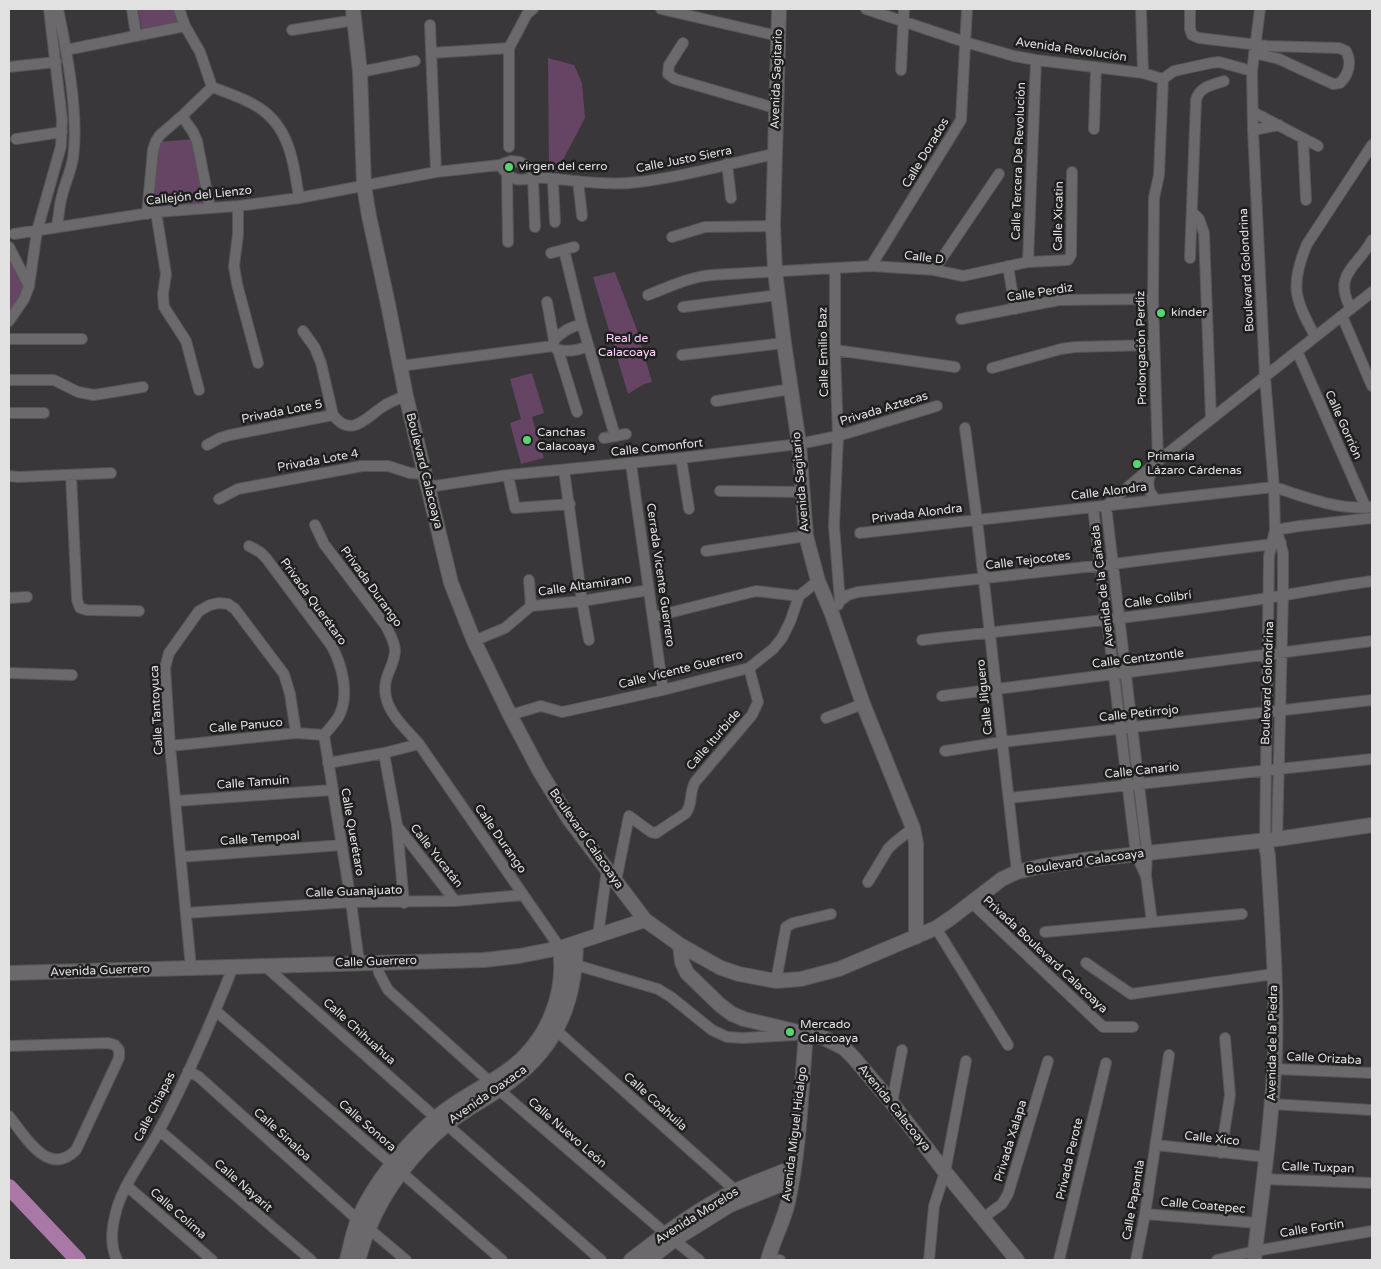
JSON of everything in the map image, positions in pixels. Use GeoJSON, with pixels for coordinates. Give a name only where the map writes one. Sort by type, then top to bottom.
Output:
{"type":"FeatureCollection","features":[{"type":"Feature","properties":{"kind":"street"},"geometry":{"type":"LineString","coordinates":[[9,320],[24,299],[29,286],[36,231],[61,146],[62,119],[49,9]]}},
{"type":"Feature","properties":{"kind":"street"},"geometry":{"type":"LineString","coordinates":[[57,226],[62,195],[72,160],[74,139],[74,118],[66,50],[58,9]]}},
{"type":"Feature","properties":{"kind":"street"},"geometry":{"type":"LineString","coordinates":[[132,9],[136,35]]}},
{"type":"Feature","properties":{"kind":"street"},"geometry":{"type":"LineString","coordinates":[[179,9],[185,26],[200,52],[212,87],[259,107],[278,125],[289,144],[295,166],[299,198]]}},
{"type":"Feature","properties":{"kind":"street"},"geometry":{"type":"LineString","coordinates":[[508,147],[509,48],[527,14],[533,9]]}},
{"type":"Feature","properties":{"kind":"street"},"geometry":{"type":"LineString","coordinates":[[661,9],[778,36]]}},
{"type":"Feature","properties":{"kind":"street","name":"Avenida Sagitario"},"geometry":{"type":"LineString","coordinates":[[779,9],[774,154],[773,226],[775,271],[799,444],[806,536],[818,581],[832,614],[863,704],[913,828],[916,843],[916,937]]}},
{"type":"Feature","properties":{"kind":"street","name":"Avenida Revolución"},"geometry":{"type":"LineString","coordinates":[[866,9],[965,42],[1036,60],[1143,73],[1161,78]]}},
{"type":"Feature","properties":{"kind":"street"},"geometry":{"type":"LineString","coordinates":[[901,70],[904,9]]}},
{"type":"Feature","properties":{"kind":"street","name":"Calle Dorados"},"geometry":{"type":"LineString","coordinates":[[871,266],[961,120],[967,9]]}},
{"type":"Feature","properties":{"kind":"street"},"geometry":{"type":"LineString","coordinates":[[1141,9],[1143,73]]}},
{"type":"Feature","properties":{"kind":"street"},"geometry":{"type":"LineString","coordinates":[[1190,9],[1190,29],[1192,35],[1199,38],[1254,49],[1333,84],[1340,84],[1345,78],[1349,64],[1346,50],[1339,48],[1254,49]]}},
{"type":"Feature","properties":{"kind":"street","name":"Boulevard Golondrina"},"geometry":{"type":"LineString","coordinates":[[1260,9],[1252,71],[1253,130],[1265,377],[1274,487],[1276,543],[1269,598],[1265,770],[1271,839]]}},
{"type":"Feature","properties":{"kind":"street"},"geometry":{"type":"LineString","coordinates":[[292,30],[354,14]]}},
{"type":"Feature","properties":{"kind":"street","name":"Boulevard Calacoaya"},"geometry":{"type":"LineString","coordinates":[[354,14],[360,72],[364,186],[369,216],[406,396],[451,583],[474,641],[539,770],[570,819],[645,920],[680,945],[721,968],[776,981],[801,979],[839,969],[936,928],[1002,879],[1038,866],[1271,839],[1372,825]]}},
{"type":"Feature","properties":{"kind":"street"},"geometry":{"type":"LineString","coordinates":[[430,25],[436,172]]}},
{"type":"Feature","properties":{"kind":"street"},"geometry":{"type":"LineString","coordinates":[[66,50],[185,26]]}},
{"type":"Feature","properties":{"kind":"street"},"geometry":{"type":"LineString","coordinates":[[683,43],[669,65],[668,74],[675,79],[775,108]]}},
{"type":"Feature","properties":{"kind":"street"},"geometry":{"type":"LineString","coordinates":[[431,53],[509,48]]}},
{"type":"Feature","properties":{"kind":"street","name":"Calle Tercera De Revolución"},"geometry":{"type":"LineString","coordinates":[[1028,262],[1036,60]]}},
{"type":"Feature","properties":{"kind":"street"},"geometry":{"type":"LineString","coordinates":[[360,72],[415,61]]}},
{"type":"Feature","properties":{"kind":"street"},"geometry":{"type":"LineString","coordinates":[[9,67],[56,62]]}},
{"type":"Feature","properties":{"kind":"street"},"geometry":{"type":"LineString","coordinates":[[1161,78],[1174,71],[1219,62],[1252,71]]}},
{"type":"Feature","properties":{"kind":"street"},"geometry":{"type":"LineString","coordinates":[[1094,129],[1096,67]]}},
{"type":"Feature","properties":{"kind":"street","name":"Prolongación Perdiz"},"geometry":{"type":"LineString","coordinates":[[1155,499],[1148,490],[1147,485],[1158,460],[1152,299],[1155,191],[1159,175],[1161,78]]}},
{"type":"Feature","properties":{"kind":"street"},"geometry":{"type":"LineString","coordinates":[[1190,258],[1198,93],[1202,89],[1224,80]]}},
{"type":"Feature","properties":{"kind":"street"},"geometry":{"type":"LineString","coordinates":[[199,390],[186,340],[164,307],[163,294],[166,274],[152,213],[153,150],[156,142],[212,87]]}},
{"type":"Feature","properties":{"kind":"street"},"geometry":{"type":"LineString","coordinates":[[1253,112],[1318,146]]}},
{"type":"Feature","properties":{"kind":"street"},"geometry":{"type":"LineString","coordinates":[[182,116],[198,141],[210,208]]}},
{"type":"Feature","properties":{"kind":"street"},"geometry":{"type":"LineString","coordinates":[[1253,130],[1278,125]]}},
{"type":"Feature","properties":{"kind":"street"},"geometry":{"type":"LineString","coordinates":[[16,139],[62,132]]}},
{"type":"Feature","properties":{"kind":"street"},"geometry":{"type":"LineString","coordinates":[[1303,138],[1306,200]]}},
{"type":"Feature","properties":{"kind":"street"},"geometry":{"type":"LineString","coordinates":[[1315,336],[1302,311],[1297,294],[1297,277],[1301,260],[1307,244],[1372,145]]}},
{"type":"Feature","properties":{"kind":"street","name":"Calle Justo Sierra"},"geometry":{"type":"LineString","coordinates":[[507,175],[513,179],[554,178],[578,181],[638,182],[667,178],[774,154]]}},
{"type":"Feature","properties":{"kind":"street"},"geometry":{"type":"LineString","coordinates":[[364,186],[436,172],[500,165],[511,161],[520,162],[527,166],[536,178],[535,227]]}},
{"type":"Feature","properties":{"kind":"street"},"geometry":{"type":"LineString","coordinates":[[727,164],[731,198]]}},
{"type":"Feature","properties":{"kind":"street"},"geometry":{"type":"LineString","coordinates":[[500,165],[507,175],[508,242]]}},
{"type":"Feature","properties":{"kind":"street","name":"Calle Xicatin"},"geometry":{"type":"LineString","coordinates":[[1068,260],[1071,255],[1072,172]]}},
{"type":"Feature","properties":{"kind":"street"},"geometry":{"type":"LineString","coordinates":[[934,270],[999,174]]}},
{"type":"Feature","properties":{"kind":"street"},"geometry":{"type":"LineString","coordinates":[[554,178],[555,222]]}},
{"type":"Feature","properties":{"kind":"street"},"geometry":{"type":"LineString","coordinates":[[578,181],[582,216]]}},
{"type":"Feature","properties":{"kind":"street","name":"Callejón del Lienzo"},"geometry":{"type":"LineString","coordinates":[[14,234],[152,213],[238,206],[299,198],[364,186]]}},
{"type":"Feature","properties":{"kind":"street"},"geometry":{"type":"LineString","coordinates":[[238,206],[234,266],[258,363]]}},
{"type":"Feature","properties":{"kind":"street"},"geometry":{"type":"LineString","coordinates":[[1192,212],[1198,219],[1204,233],[1211,418]]}},
{"type":"Feature","properties":{"kind":"street"},"geometry":{"type":"LineString","coordinates":[[672,237],[705,227],[773,226]]}},
{"type":"Feature","properties":{"kind":"street"},"geometry":{"type":"LineString","coordinates":[[1351,309],[1344,297],[1345,277],[1372,240]]}},
{"type":"Feature","properties":{"kind":"street"},"geometry":{"type":"LineString","coordinates":[[9,247],[29,286]]}},
{"type":"Feature","properties":{"kind":"street"},"geometry":{"type":"LineString","coordinates":[[551,253],[569,249],[582,324],[615,436]]}},
{"type":"Feature","properties":{"kind":"street","name":"Calle D"},"geometry":{"type":"LineString","coordinates":[[648,295],[699,276],[871,266],[934,270],[963,276],[1028,262],[1068,260]]}},
{"type":"Feature","properties":{"kind":"street"},"geometry":{"type":"LineString","coordinates":[[1008,266],[1015,308]]}},
{"type":"Feature","properties":{"kind":"street","name":"Calle Emilio Baz"},"geometry":{"type":"LineString","coordinates":[[835,268],[838,436],[834,526],[840,601]]}},
{"type":"Feature","properties":{"kind":"street","name":"Avenida de la Cañada"},"geometry":{"type":"LineString","coordinates":[[1142,854],[1139,783],[1106,506],[1158,460],[1372,292]]}},
{"type":"Feature","properties":{"kind":"street"},"geometry":{"type":"LineString","coordinates":[[683,307],[778,295]]}},
{"type":"Feature","properties":{"kind":"street","name":"Calle Perdiz"},"geometry":{"type":"LineString","coordinates":[[961,319],[1072,299],[1152,299]]}},
{"type":"Feature","properties":{"kind":"street"},"geometry":{"type":"LineString","coordinates":[[547,302],[555,345],[576,412]]}},
{"type":"Feature","properties":{"kind":"street"},"geometry":{"type":"LineString","coordinates":[[1342,316],[1372,386]]}},
{"type":"Feature","properties":{"kind":"street"},"geometry":{"type":"LineString","coordinates":[[555,345],[566,329],[582,324]]}},
{"type":"Feature","properties":{"kind":"street","name":"Privada Lote 5"},"geometry":{"type":"LineString","coordinates":[[207,445],[230,435],[333,414],[321,363],[315,348],[302,331]]}},
{"type":"Feature","properties":{"kind":"street"},"geometry":{"type":"LineString","coordinates":[[9,340],[82,339]]}},
{"type":"Feature","properties":{"kind":"street"},"geometry":{"type":"LineString","coordinates":[[682,355],[784,343]]}},
{"type":"Feature","properties":{"kind":"street"},"geometry":{"type":"LineString","coordinates":[[992,368],[1061,349],[1153,344]]}},
{"type":"Feature","properties":{"kind":"street"},"geometry":{"type":"LineString","coordinates":[[400,366],[555,345],[574,351],[588,346]]}},
{"type":"Feature","properties":{"kind":"street"},"geometry":{"type":"LineString","coordinates":[[835,350],[954,368]]}},
{"type":"Feature","properties":{"kind":"street","name":"Calle Gorrión"},"geometry":{"type":"LineString","coordinates":[[1297,351],[1369,508]]}},
{"type":"Feature","properties":{"kind":"street"},"geometry":{"type":"LineString","coordinates":[[9,380],[54,380],[78,392],[94,395],[144,387]]}},
{"type":"Feature","properties":{"kind":"street"},"geometry":{"type":"LineString","coordinates":[[716,400],[791,389]]}},
{"type":"Feature","properties":{"kind":"street"},"geometry":{"type":"LineString","coordinates":[[333,414],[338,420],[352,426],[359,424],[383,406],[406,396]]}},
{"type":"Feature","properties":{"kind":"street","name":"Privada Aztecas"},"geometry":{"type":"LineString","coordinates":[[799,444],[838,436],[937,406]]}},
{"type":"Feature","properties":{"kind":"street"},"geometry":{"type":"LineString","coordinates":[[9,413],[44,413]]}},
{"type":"Feature","properties":{"kind":"street","name":"Calle Jilguero"},"geometry":{"type":"LineString","coordinates":[[965,428],[1017,872]]}},
{"type":"Feature","properties":{"kind":"street"},"geometry":{"type":"LineString","coordinates":[[604,438],[626,434]]}},
{"type":"Feature","properties":{"kind":"street","name":"Calle Comonfort"},"geometry":{"type":"LineString","coordinates":[[426,480],[631,464],[799,444]]}},
{"type":"Feature","properties":{"kind":"street"},"geometry":{"type":"LineString","coordinates":[[681,458],[689,510]]}},
{"type":"Feature","properties":{"kind":"street","name":"Cerrada Vicente Guerrero"},"geometry":{"type":"LineString","coordinates":[[631,464],[663,690]]}},
{"type":"Feature","properties":{"kind":"street","name":"Privada Lote 4"},"geometry":{"type":"LineString","coordinates":[[219,499],[238,489],[362,466],[388,466],[426,480]]}},
{"type":"Feature","properties":{"kind":"street"},"geometry":{"type":"LineString","coordinates":[[564,470],[589,640]]}},
{"type":"Feature","properties":{"kind":"street"},"geometry":{"type":"LineString","coordinates":[[9,476],[111,473]]}},
{"type":"Feature","properties":{"kind":"street"},"geometry":{"type":"LineString","coordinates":[[71,475],[77,600],[80,608],[87,610],[139,611]]}},
{"type":"Feature","properties":{"kind":"street"},"geometry":{"type":"LineString","coordinates":[[508,475],[515,508],[570,504]]}},
{"type":"Feature","properties":{"kind":"street"},"geometry":{"type":"LineString","coordinates":[[1274,487],[1334,505],[1369,508]]}},
{"type":"Feature","properties":{"kind":"street","name":"Calle Alondra"},"geometry":{"type":"LineString","coordinates":[[977,520],[1274,487]]}},
{"type":"Feature","properties":{"kind":"street"},"geometry":{"type":"LineString","coordinates":[[720,491],[802,492]]}},
{"type":"Feature","properties":{"kind":"street","name":"Avenida de la Cañada"},"geometry":{"type":"LineString","coordinates":[[1093,507],[1127,784],[1142,854]]}},
{"type":"Feature","properties":{"kind":"street"},"geometry":{"type":"LineString","coordinates":[[1275,530],[1372,518]]}},
{"type":"Feature","properties":{"kind":"street","name":"Privada Alondra"},"geometry":{"type":"LineString","coordinates":[[860,533],[977,520]]}},
{"type":"Feature","properties":{"kind":"street","name":"Privada Durango"},"geometry":{"type":"LineString","coordinates":[[316,524],[324,544],[386,626],[393,640],[395,652],[386,677],[385,690],[387,702],[393,714],[419,744]]}},
{"type":"Feature","properties":{"kind":"street"},"geometry":{"type":"LineString","coordinates":[[706,551],[806,536]]}},
{"type":"Feature","properties":{"kind":"street","name":"Boulevard Golondrina"},"geometry":{"type":"LineString","coordinates":[[1271,839],[1278,769],[1283,595],[1283,552],[1276,543]]}},
{"type":"Feature","properties":{"kind":"street","name":"Calle Tejocotes"},"geometry":{"type":"LineString","coordinates":[[840,601],[848,595],[858,592],[1113,564],[1276,543]]}},
{"type":"Feature","properties":{"kind":"street","name":"Privada Querétaro"},"geometry":{"type":"LineString","coordinates":[[249,546],[266,558],[331,644],[339,658],[343,676],[344,699],[339,716],[324,735]]}},
{"type":"Feature","properties":{"kind":"street"},"geometry":{"type":"LineString","coordinates":[[529,580],[531,606]]}},
{"type":"Feature","properties":{"kind":"street"},"geometry":{"type":"LineString","coordinates":[[653,617],[756,591],[799,596],[818,581]]}},
{"type":"Feature","properties":{"kind":"street","name":"Calle Colibrí"},"geometry":{"type":"LineString","coordinates":[[922,640],[1119,618],[1269,598],[1372,581]]}},
{"type":"Feature","properties":{"kind":"street","name":"Calle Altamirano"},"geometry":{"type":"LineString","coordinates":[[474,641],[505,628],[531,606],[582,601],[649,590]]}},
{"type":"Feature","properties":{"kind":"street","name":"Calle Vicente Guerrero"},"geometry":{"type":"LineString","coordinates":[[510,715],[541,706],[562,712],[663,690],[749,668],[773,649],[782,638],[799,596]]}},
{"type":"Feature","properties":{"kind":"street"},"geometry":{"type":"LineString","coordinates":[[9,598],[28,597]]}},
{"type":"Feature","properties":{"kind":"street"},"geometry":{"type":"LineString","coordinates":[[832,614],[840,601]]}},
{"type":"Feature","properties":{"kind":"street","name":"Calle Tantoyuca"},"geometry":{"type":"LineString","coordinates":[[191,968],[170,746],[165,668],[169,652],[200,611],[210,605],[219,603],[228,604],[235,610],[284,674],[290,694],[296,734]]}},
{"type":"Feature","properties":{"kind":"street","name":"Calle Centzontle"},"geometry":{"type":"LineString","coordinates":[[942,696],[996,688],[1126,674],[1372,641]]}},
{"type":"Feature","properties":{"kind":"street","name":"Calle Iturbide"},"geometry":{"type":"LineString","coordinates":[[616,881],[629,816],[651,832],[656,833],[686,813],[689,809],[691,787],[752,715],[758,702],[749,668]]}},
{"type":"Feature","properties":{"kind":"street"},"geometry":{"type":"LineString","coordinates":[[9,673],[72,675]]}},
{"type":"Feature","properties":{"kind":"street","name":"Calle Petirrojo"},"geometry":{"type":"LineString","coordinates":[[945,751],[1002,742],[1372,700]]}},
{"type":"Feature","properties":{"kind":"street"},"geometry":{"type":"LineString","coordinates":[[826,718],[863,704]]}},
{"type":"Feature","properties":{"kind":"street","name":"Calle Panuco"},"geometry":{"type":"LineString","coordinates":[[170,746],[296,734],[324,735]]}},
{"type":"Feature","properties":{"kind":"street","name":"Calle Querétaro"},"geometry":{"type":"LineString","coordinates":[[324,735],[359,962]]}},
{"type":"Feature","properties":{"kind":"street"},"geometry":{"type":"LineString","coordinates":[[328,763],[384,754],[419,744]]}},
{"type":"Feature","properties":{"kind":"street","name":"Calle Durango"},"geometry":{"type":"LineString","coordinates":[[419,744],[560,948]]}},
{"type":"Feature","properties":{"kind":"street","name":"Calle Yucatán"},"geometry":{"type":"LineString","coordinates":[[384,754],[397,825],[404,903]]}},
{"type":"Feature","properties":{"kind":"street","name":"Calle Canario"},"geometry":{"type":"LineString","coordinates":[[1008,798],[1372,759]]}},
{"type":"Feature","properties":{"kind":"street","name":"Calle Tamuin"},"geometry":{"type":"LineString","coordinates":[[176,801],[332,790]]}},
{"type":"Feature","properties":{"kind":"street","name":"Calle Yucatán"},"geometry":{"type":"LineString","coordinates":[[397,825],[455,901]]}},
{"type":"Feature","properties":{"kind":"street"},"geometry":{"type":"LineString","coordinates":[[868,882],[888,849],[913,828]]}},
{"type":"Feature","properties":{"kind":"street","name":"Avenida de la Piedra"},"geometry":{"type":"LineString","coordinates":[[1255,1256],[1272,1104],[1274,1069],[1274,974],[1268,856],[1271,839]]}},
{"type":"Feature","properties":{"kind":"street","name":"Calle Tempoal"},"geometry":{"type":"LineString","coordinates":[[181,857],[342,845]]}},
{"type":"Feature","properties":{"kind":"street"},"geometry":{"type":"LineString","coordinates":[[1142,854],[1152,922]]}},
{"type":"Feature","properties":{"kind":"street"},"geometry":{"type":"LineString","coordinates":[[598,935],[607,870]]}},
{"type":"Feature","properties":{"kind":"street","name":"Calle Guanajuato"},"geometry":{"type":"LineString","coordinates":[[186,914],[351,902],[404,903],[455,901],[523,895]]}},
{"type":"Feature","properties":{"kind":"street","name":"Privada Boulevard Calacoaya"},"geometry":{"type":"LineString","coordinates":[[971,902],[1103,1026],[1133,1027]]}},
{"type":"Feature","properties":{"kind":"street"},"geometry":{"type":"LineString","coordinates":[[776,981],[786,927],[831,914]]}},
{"type":"Feature","properties":{"kind":"street"},"geometry":{"type":"LineString","coordinates":[[1044,932],[1242,914]]}},
{"type":"Feature","properties":{"kind":"street","name":"Calle Guerrero"},"geometry":{"type":"LineString","coordinates":[[191,968],[484,960],[560,948],[645,920]]}},
{"type":"Feature","properties":{"kind":"street"},"geometry":{"type":"LineString","coordinates":[[936,928],[1008,1044]]}},
{"type":"Feature","properties":{"kind":"street","name":"Avenida Oaxaca"},"geometry":{"type":"LineString","coordinates":[[347,1260],[363,1224],[374,1191],[397,1168],[415,1138],[441,1121],[463,1097],[494,1086],[525,1071],[543,1052],[557,1031],[566,1009],[576,965],[576,944]]}},
{"type":"Feature","properties":{"kind":"street","name":"Avenida Calacoaya"},"geometry":{"type":"LineString","coordinates":[[680,945],[682,962],[687,973],[732,1014],[744,1019],[824,1038],[844,1048],[892,1103],[1010,1257]]}},
{"type":"Feature","properties":{"kind":"street"},"geometry":{"type":"LineString","coordinates":[[560,948],[576,965],[658,989],[712,1030],[727,1037],[742,1038],[806,1034]]}},
{"type":"Feature","properties":{"kind":"street","name":"Avenida Oaxaca"},"geometry":{"type":"LineString","coordinates":[[494,1086],[533,1046],[547,1025],[555,1007],[561,985],[563,966],[560,948]]}},
{"type":"Feature","properties":{"kind":"street","name":"Calle Nuevo León"},"geometry":{"type":"LineString","coordinates":[[377,962],[379,973],[388,990],[494,1086],[699,1260]]}},
{"type":"Feature","properties":{"kind":"street"},"geometry":{"type":"LineString","coordinates":[[1086,963],[1131,994],[1274,974]]}},
{"type":"Feature","properties":{"kind":"street","name":"Calle Chihuahua"},"geometry":{"type":"LineString","coordinates":[[266,966],[601,1260]]}},
{"type":"Feature","properties":{"kind":"street","name":"Calle Chiapas"},"geometry":{"type":"LineString","coordinates":[[117,1260],[111,1241],[113,1223],[118,1206],[188,1071],[216,1011],[233,967]]}},
{"type":"Feature","properties":{"kind":"street","name":"Avenida Guerrero"},"geometry":{"type":"LineString","coordinates":[[9,973],[191,968]]}},
{"type":"Feature","properties":{"kind":"street","name":"Calle Sonora"},"geometry":{"type":"LineString","coordinates":[[216,1011],[502,1260]]}},
{"type":"Feature","properties":{"kind":"street","name":"Calle Coahuila"},"geometry":{"type":"LineString","coordinates":[[557,1031],[736,1190]]}},
{"type":"Feature","properties":{"kind":"street","name":"Avenida Miguel Hidalgo"},"geometry":{"type":"LineString","coordinates":[[772,1260],[788,1204],[793,1174],[806,1034]]}},
{"type":"Feature","properties":{"kind":"street"},"geometry":{"type":"LineString","coordinates":[[1221,1153],[1230,1095],[1225,1038]]}},
{"type":"Feature","properties":{"kind":"street"},"geometry":{"type":"LineString","coordinates":[[9,1046],[108,1043],[116,1045],[119,1050],[119,1058],[76,1150],[63,1159],[46,1158],[9,1116]]}},
{"type":"Feature","properties":{"kind":"street"},"geometry":{"type":"LineString","coordinates":[[892,1103],[902,1050]]}},
{"type":"Feature","properties":{"kind":"street","name":"Calle Papantla"},"geometry":{"type":"LineString","coordinates":[[1136,1260],[1146,1214],[1170,1055]]}},
{"type":"Feature","properties":{"kind":"street"},"geometry":{"type":"LineString","coordinates":[[929,1260],[934,1206],[945,1172],[966,1061]]}},
{"type":"Feature","properties":{"kind":"street","name":"Privada Xalapa"},"geometry":{"type":"LineString","coordinates":[[982,1218],[1002,1204],[1008,1194],[1048,1061]]}},
{"type":"Feature","properties":{"kind":"street","name":"Privada Perote"},"geometry":{"type":"LineString","coordinates":[[1059,1260],[1106,1063]]}},
{"type":"Feature","properties":{"kind":"street","name":"Calle Orizaba"},"geometry":{"type":"LineString","coordinates":[[1274,1069],[1372,1073]]}},
{"type":"Feature","properties":{"kind":"street","name":"Calle Sinaloa"},"geometry":{"type":"LineString","coordinates":[[188,1071],[199,1077],[363,1224],[406,1260]]}},
{"type":"Feature","properties":{"kind":"street"},"geometry":{"type":"LineString","coordinates":[[1272,1104],[1372,1110]]}},
{"type":"Feature","properties":{"kind":"street","name":"Calle Nayarit"},"geometry":{"type":"LineString","coordinates":[[159,1130],[311,1260]]}},
{"type":"Feature","properties":{"kind":"street","name":"Calle Xico"},"geometry":{"type":"LineString","coordinates":[[1156,1145],[1266,1157]]}},
{"type":"Feature","properties":{"kind":"street","name":"Avenida Morelos"},"geometry":{"type":"LineString","coordinates":[[648,1260],[670,1237],[736,1190],[793,1174]]}},
{"type":"Feature","properties":{"kind":"street","name":"Avenida Morelos"},"geometry":{"type":"LineString","coordinates":[[631,1260],[730,1205],[793,1174]]}},
{"type":"Feature","properties":{"kind":"street","name":"Calle Tuxpan"},"geometry":{"type":"LineString","coordinates":[[1263,1179],[1372,1183]]}},
{"type":"Feature","properties":{"kind":"street","name":"Calle Colima"},"geometry":{"type":"LineString","coordinates":[[127,1186],[212,1260]]}},
{"type":"Feature","properties":{"kind":"street","name":"Calle Coatepec"},"geometry":{"type":"LineString","coordinates":[[1146,1214],[1258,1223]]}},
{"type":"Feature","properties":{"kind":"street","name":"Avenida Oaxaca"},"geometry":{"type":"LineString","coordinates":[[358,1260],[363,1224]]}},
{"type":"Feature","properties":{"kind":"street","name":"Calle Fortín"},"geometry":{"type":"LineString","coordinates":[[1217,1260],[1255,1256],[1372,1231]]}},
{"type":"Feature","properties":{"kind":"green space"},"geometry":{"type":"Polygon","coordinates":[[[138,9],[174,9],[178,23],[142,31],[138,9]]]}},
{"type":"Feature","properties":{"kind":"green space"},"geometry":{"type":"Polygon","coordinates":[[[548,58],[574,65],[582,83],[585,118],[564,158],[559,172],[549,172],[548,58]]]}},
{"type":"Feature","properties":{"kind":"green space"},"geometry":{"type":"Polygon","coordinates":[[[194,139],[205,207],[150,212],[158,142],[194,139]]]}},
{"type":"Feature","properties":{"kind":"green space"},"geometry":{"type":"Polygon","coordinates":[[[9,250],[27,286],[9,315],[9,250]]]}},
{"type":"Feature","properties":{"kind":"green space","name":"Real de Calacoaya"},"geometry":{"type":"Polygon","coordinates":[[[615,272],[637,330],[652,382],[644,384],[628,394],[593,277],[615,272]]]}},
{"type":"Feature","properties":{"kind":"green space"},"geometry":{"type":"Polygon","coordinates":[[[532,373],[544,413],[532,417],[544,458],[521,464],[510,423],[521,419],[510,379],[532,373]]]}},
{"type":"Feature","properties":{"kind":"waterway"},"geometry":{"type":"LineString","coordinates":[[9,1187],[78,1260]]}},
{"type":"Feature","properties":{"kind":"place","name":"virgen del cerro"},"geometry":{"type":"Point","coordinates":[509,167]}},
{"type":"Feature","properties":{"kind":"place","name":"kínder"},"geometry":{"type":"Point","coordinates":[1161,313]}},
{"type":"Feature","properties":{"kind":"place","name":"Canchas Calacoaya"},"geometry":{"type":"Point","coordinates":[527,440]}},
{"type":"Feature","properties":{"kind":"place","name":"Primaria Lázaro Cárdenas"},"geometry":{"type":"Point","coordinates":[1137,464]}},
{"type":"Feature","properties":{"kind":"place","name":"Mercado Calacoaya"},"geometry":{"type":"Point","coordinates":[790,1032]}}]}
